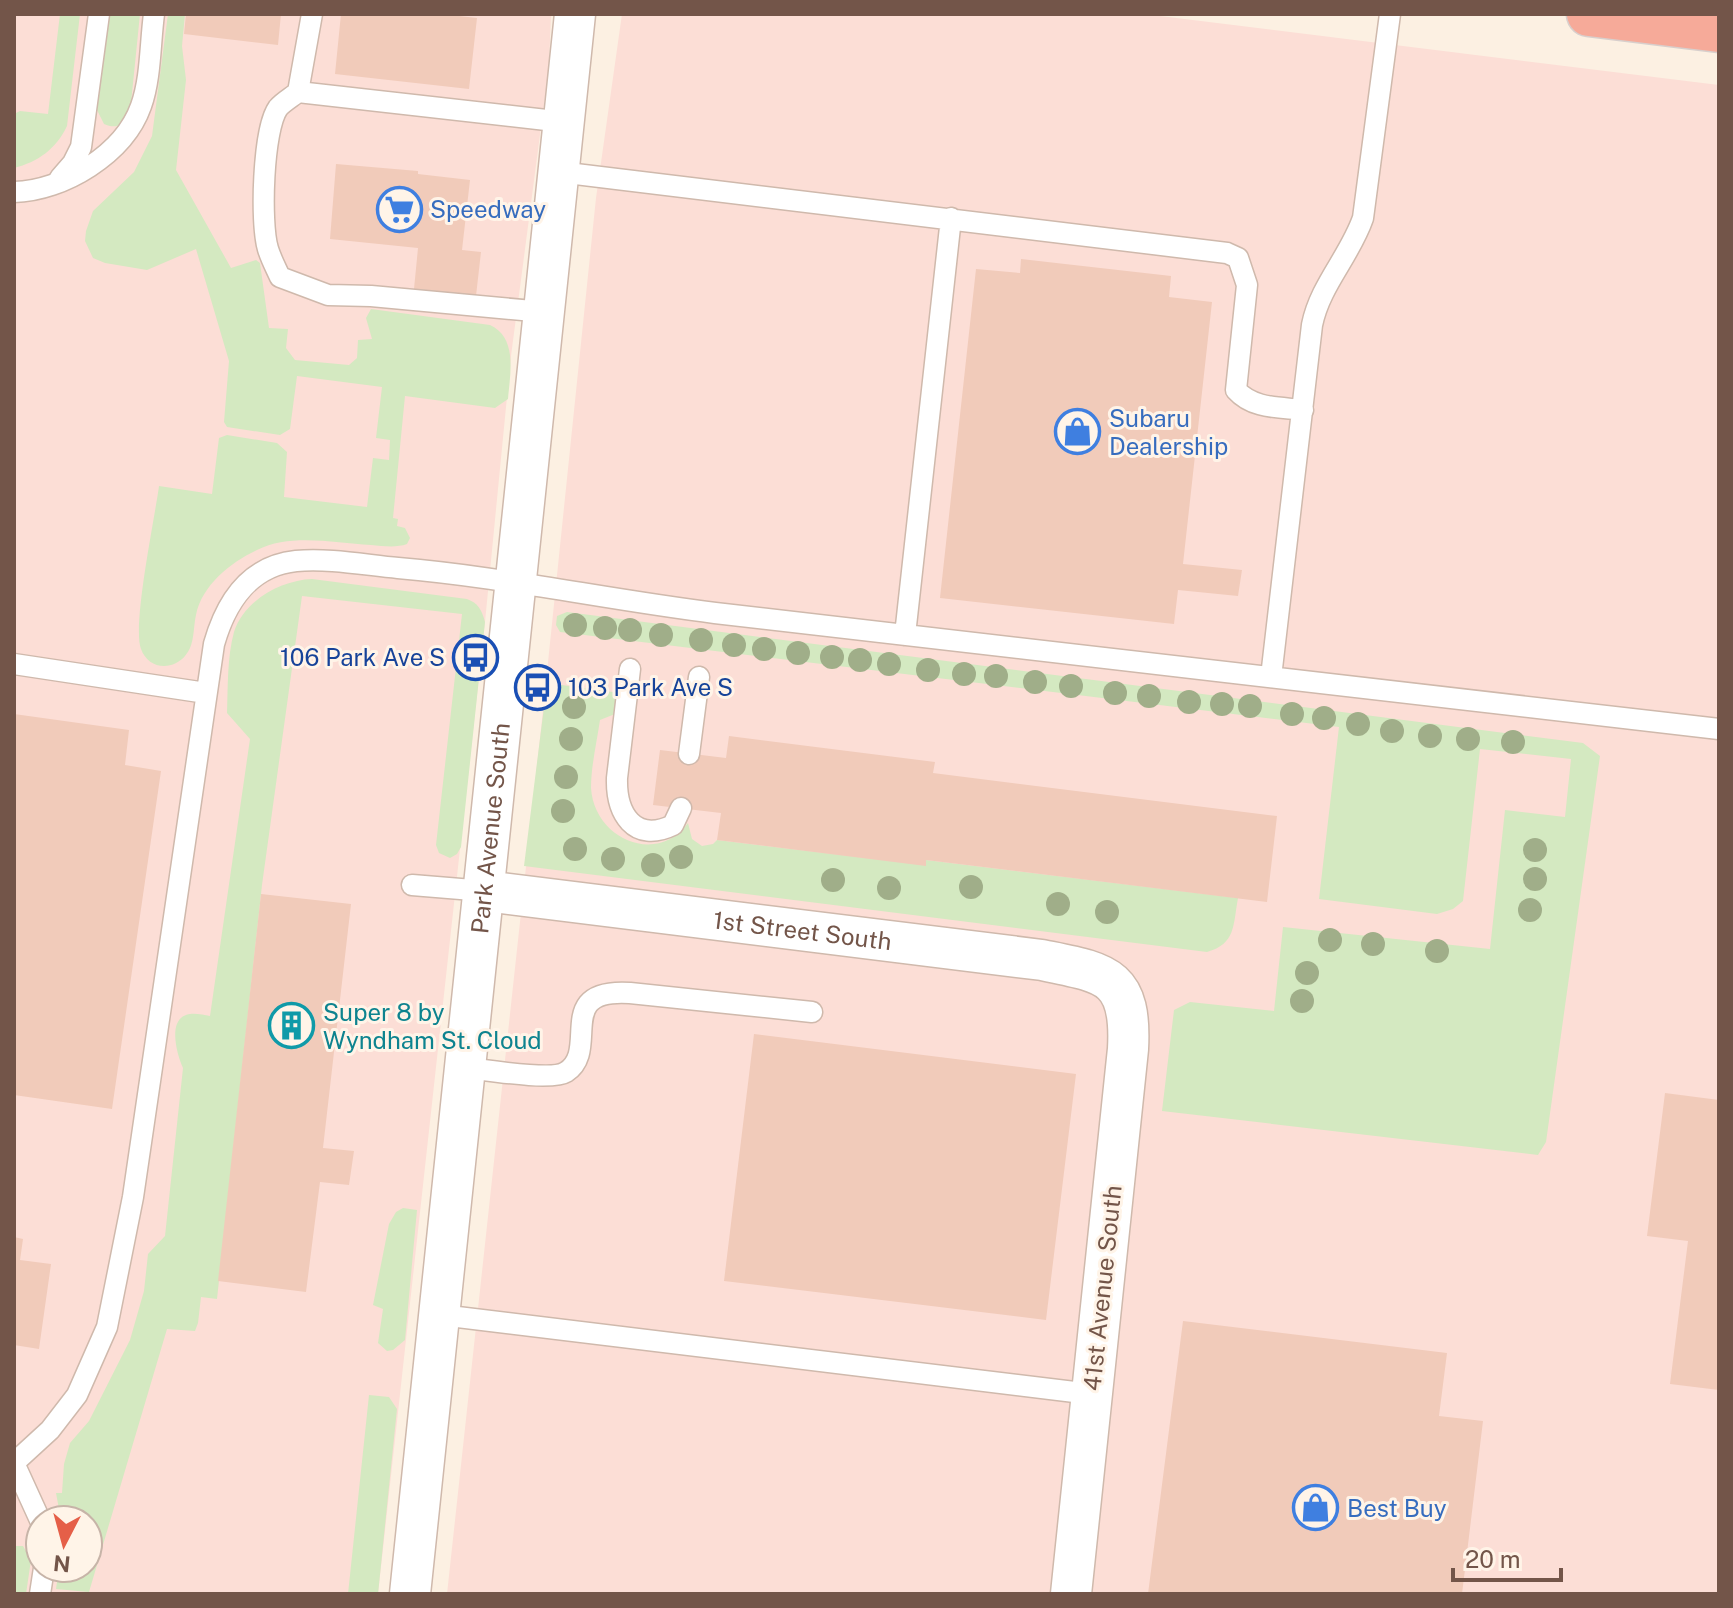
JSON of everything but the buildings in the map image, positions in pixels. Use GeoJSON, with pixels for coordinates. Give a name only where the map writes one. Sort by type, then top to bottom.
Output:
{"type":"FeatureCollection","features":[{"type":"Feature","properties":{"kind":"highway"},"geometry":{"type":"LineString","coordinates":[[1589,14],[1719,30]]}},
{"type":"Feature","properties":{"kind":"street","name":"Park Avenue South"},"geometry":{"type":"LineString","coordinates":[[410,1594],[575,14]]}},
{"type":"Feature","properties":{"kind":"street","name":"1st Street South"},"geometry":{"type":"LineString","coordinates":[[485,891],[1042,960],[1103,975],[1117,985]]}},
{"type":"Feature","properties":{"kind":"street","name":"41st Avenue South"},"geometry":{"type":"LineString","coordinates":[[1071,1594],[1128,1049],[1130,1020],[1117,985]]}},
{"type":"Feature","properties":{"kind":"lane"},"geometry":{"type":"LineString","coordinates":[[46,188],[62,177],[81,147],[99,14]]}},
{"type":"Feature","properties":{"kind":"lane"},"geometry":{"type":"LineString","coordinates":[[14,192],[46,188],[82,171],[120,140],[141,106],[154,14]]}},
{"type":"Feature","properties":{"kind":"lane"},"geometry":{"type":"LineString","coordinates":[[298,92],[312,14]]}},
{"type":"Feature","properties":{"kind":"lane"},"geometry":{"type":"LineString","coordinates":[[1271,677],[1316,306],[1358,234],[1363,218],[1390,14]]}},
{"type":"Feature","properties":{"kind":"lane"},"geometry":{"type":"LineString","coordinates":[[544,312],[328,295],[280,277],[268,248],[264,221],[266,153],[270,123],[279,106],[298,92],[564,122]]}},
{"type":"Feature","properties":{"kind":"lane"},"geometry":{"type":"LineString","coordinates":[[559,172],[1213,249],[1238,258],[1247,285],[1236,390],[1244,399],[1259,405],[1303,410]]}},
{"type":"Feature","properties":{"kind":"lane"},"geometry":{"type":"LineString","coordinates":[[905,635],[951,218]]}},
{"type":"Feature","properties":{"kind":"lane"},"geometry":{"type":"LineString","coordinates":[[33,1504],[14,1463],[50,1430],[77,1395],[98,1353],[111,1313],[133,1197],[214,644],[229,602],[258,574],[277,565],[327,561],[439,571],[647,604],[1719,729]]}},
{"type":"Feature","properties":{"kind":"lane"},"geometry":{"type":"LineString","coordinates":[[14,664],[206,693]]}},
{"type":"Feature","properties":{"kind":"lane"},"geometry":{"type":"LineString","coordinates":[[630,669],[616,796],[622,813],[631,824],[654,832],[673,825],[681,808]]}},
{"type":"Feature","properties":{"kind":"lane"},"geometry":{"type":"LineString","coordinates":[[689,754],[699,677]]}},
{"type":"Feature","properties":{"kind":"lane"},"geometry":{"type":"LineString","coordinates":[[412,885],[485,891]]}},
{"type":"Feature","properties":{"kind":"lane"},"geometry":{"type":"LineString","coordinates":[[467,1068],[540,1075],[559,1075],[567,1071],[576,1063],[583,1013],[591,1000],[602,993],[630,993],[812,1012]]}},
{"type":"Feature","properties":{"kind":"lane"},"geometry":{"type":"LineString","coordinates":[[441,1315],[1091,1394]]}},
{"type":"Feature","properties":{"kind":"shaded area"},"geometry":{"type":"Polygon","coordinates":[[[14,14],[551,14],[549,66],[511,356],[485,622],[378,1594],[14,1594],[14,14]]]}},
{"type":"Feature","properties":{"kind":"shaded area"},"geometry":{"type":"Polygon","coordinates":[[[622,14],[1144,14],[1719,85],[1719,1594],[447,1594],[596,198],[622,14]]]}},
{"type":"Feature","properties":{"kind":"green space"},"geometry":{"type":"Polygon","coordinates":[[[60,14],[80,14],[67,126],[45,153],[14,168],[14,114],[20,111],[48,114],[60,14]]]}},
{"type":"Feature","properties":{"kind":"green space"},"geometry":{"type":"Polygon","coordinates":[[[110,14],[140,14],[130,113],[116,126],[104,124],[97,110],[110,14]]]}},
{"type":"Feature","properties":{"kind":"green space"},"geometry":{"type":"Polygon","coordinates":[[[168,14],[185,14],[182,46],[186,80],[176,170],[231,268],[256,260],[260,263],[269,328],[288,329],[286,348],[295,360],[349,365],[357,358],[358,340],[372,339],[366,318],[371,309],[490,325],[505,339],[511,368],[508,399],[495,408],[405,396],[393,518],[398,519],[397,526],[405,528],[410,538],[407,544],[389,546],[298,540],[257,550],[237,561],[211,584],[199,604],[188,652],[178,662],[164,666],[153,664],[145,656],[139,636],[142,595],[159,486],[212,494],[219,438],[227,435],[277,443],[287,452],[284,497],[367,507],[373,458],[389,460],[390,440],[376,438],[382,387],[297,376],[290,429],[280,435],[227,427],[224,422],[229,361],[196,249],[147,270],[93,258],[85,241],[93,211],[134,172],[152,136],[168,14]]]}},
{"type":"Feature","properties":{"kind":"green space"},"geometry":{"type":"Polygon","coordinates":[[[300,580],[467,599],[481,611],[485,622],[461,847],[450,858],[439,853],[436,845],[462,614],[302,596],[262,885],[217,1299],[201,1297],[195,1331],[167,1329],[104,1541],[104,1504],[58,1504],[56,1493],[62,1493],[64,1464],[70,1443],[89,1421],[130,1340],[144,1291],[148,1254],[165,1236],[183,1068],[176,1046],[176,1029],[183,1017],[192,1014],[210,1016],[250,739],[227,713],[234,632],[246,610],[255,601],[277,588],[300,580]]]}},
{"type":"Feature","properties":{"kind":"green space"},"geometry":{"type":"Polygon","coordinates":[[[567,612],[1583,743],[1600,756],[1546,1142],[1538,1155],[1162,1111],[1174,1010],[1190,1002],[1274,1011],[1283,927],[1490,949],[1505,810],[1565,817],[1571,759],[1480,749],[1463,901],[1453,909],[1437,914],[1319,899],[1339,727],[560,632],[556,625],[557,616],[567,612]]]}},
{"type":"Feature","properties":{"kind":"green space"},"geometry":{"type":"Polygon","coordinates":[[[547,683],[613,692],[617,699],[615,714],[600,720],[591,788],[603,821],[629,841],[660,843],[675,836],[688,823],[692,839],[702,846],[717,840],[925,865],[926,860],[1238,898],[1232,932],[1223,944],[1207,952],[524,866],[547,683]]]}},
{"type":"Feature","properties":{"kind":"green space"},"geometry":{"type":"Polygon","coordinates":[[[403,1208],[417,1210],[405,1340],[387,1351],[378,1343],[383,1309],[373,1305],[389,1224],[396,1212],[403,1208]]]}},
{"type":"Feature","properties":{"kind":"green space"},"geometry":{"type":"Polygon","coordinates":[[[369,1395],[389,1397],[397,1409],[378,1594],[348,1594],[369,1395]]]}},
{"type":"Feature","properties":{"kind":"green space"},"geometry":{"type":"Polygon","coordinates":[[[14,1546],[23,1546],[26,1594],[14,1594],[14,1546]]]}},
{"type":"Feature","properties":{"kind":"green space"},"geometry":{"type":"Polygon","coordinates":[[[57,1584],[91,1584],[89,1592],[56,1589],[57,1584]]]}},
{"type":"Feature","properties":{"kind":"place","name":"Speedway"},"geometry":{"type":"Point","coordinates":[399,209]}},
{"type":"Feature","properties":{"kind":"place","name":"Subaru Dealership"},"geometry":{"type":"Point","coordinates":[1078,432]}},
{"type":"Feature","properties":{"kind":"place","name":"106 Park Ave S"},"geometry":{"type":"Point","coordinates":[476,657]}},
{"type":"Feature","properties":{"kind":"place","name":"103 Park Ave S"},"geometry":{"type":"Point","coordinates":[537,687]}},
{"type":"Feature","properties":{"kind":"place","name":"Super 8 by Wyndham St. Cloud"},"geometry":{"type":"Point","coordinates":[292,1026]}},
{"type":"Feature","properties":{"kind":"place","name":"Best Buy"},"geometry":{"type":"Point","coordinates":[1316,1508]}}]}
